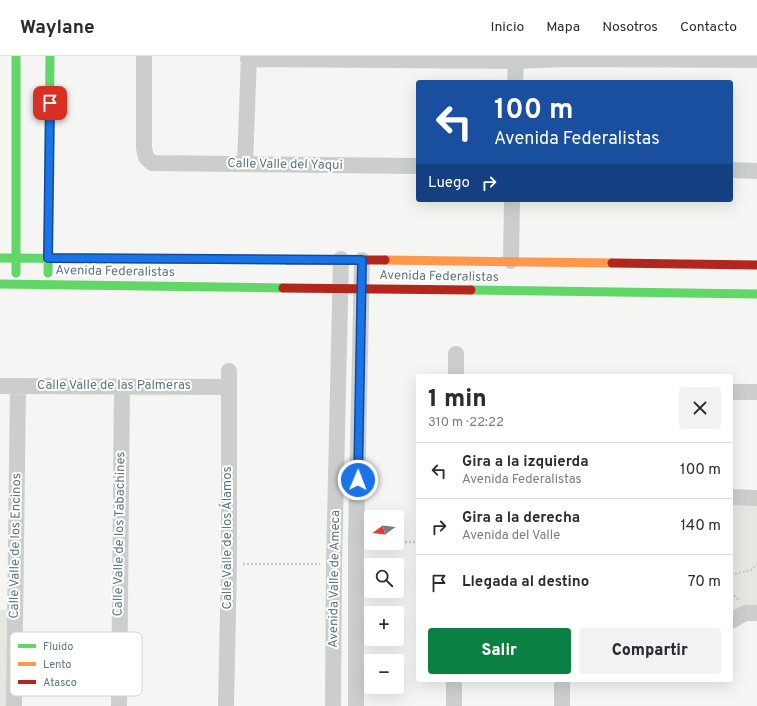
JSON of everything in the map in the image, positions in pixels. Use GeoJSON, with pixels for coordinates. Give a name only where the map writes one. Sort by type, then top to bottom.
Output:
{"type":"FeatureCollection","features":[{"type":"Feature","properties":{"kind":"street"},"geometry":{"type":"LineString","coordinates":[[15,284],[16,56]]}},
{"type":"Feature","properties":{"kind":"street"},"geometry":{"type":"LineString","coordinates":[[48,284],[50,56]]}},
{"type":"Feature","properties":{"kind":"street","name":"Calle Valle del Yaqui"},"geometry":{"type":"LineString","coordinates":[[144,56],[144,148],[146,157],[152,163],[416,166]]}},
{"type":"Feature","properties":{"kind":"street"},"geometry":{"type":"LineString","coordinates":[[245,164],[248,57],[516,61],[564,59],[757,60]]}},
{"type":"Feature","properties":{"kind":"street"},"geometry":{"type":"LineString","coordinates":[[515,80],[516,61]]}},
{"type":"Feature","properties":{"kind":"street"},"geometry":{"type":"LineString","coordinates":[[733,170],[757,170]]}},
{"type":"Feature","properties":{"kind":"street"},"geometry":{"type":"LineString","coordinates":[[511,261],[512,202]]}},
{"type":"Feature","properties":{"kind":"street","name":"Avenida Federalistas"},"geometry":{"type":"LineString","coordinates":[[0,258],[342,259],[757,265]]}},
{"type":"Feature","properties":{"kind":"street","name":"Avenida Valle de Ameca"},"geometry":{"type":"LineString","coordinates":[[333,706],[334,564],[342,259]]}},
{"type":"Feature","properties":{"kind":"street","name":"Avenida Valle de Ameca"},"geometry":{"type":"LineString","coordinates":[[356,706],[356,542],[362,260]]}},
{"type":"Feature","properties":{"kind":"street","name":"Avenida Federalistas"},"geometry":{"type":"LineString","coordinates":[[0,284],[757,294]]}},
{"type":"Feature","properties":{"kind":"street"},"geometry":{"type":"LineString","coordinates":[[456,354],[456,374]]}},
{"type":"Feature","properties":{"kind":"street","name":"Calle Valle de los Álamos"},"geometry":{"type":"LineString","coordinates":[[226,706],[229,564],[229,371]]}},
{"type":"Feature","properties":{"kind":"street","name":"Calle Valle de las Palmeras"},"geometry":{"type":"LineString","coordinates":[[0,386],[229,387]]}},
{"type":"Feature","properties":{"kind":"street","name":"Calle Valle de los Encinos"},"geometry":{"type":"LineString","coordinates":[[15,632],[18,386]]}},
{"type":"Feature","properties":{"kind":"street","name":"Calle Valle de los Tabachines"},"geometry":{"type":"LineString","coordinates":[[120,632],[122,387]]}},
{"type":"Feature","properties":{"kind":"street"},"geometry":{"type":"LineString","coordinates":[[733,392],[757,392]]}},
{"type":"Feature","properties":{"kind":"street"},"geometry":{"type":"LineString","coordinates":[[733,497],[757,498]]}},
{"type":"Feature","properties":{"kind":"street"},"geometry":{"type":"LineString","coordinates":[[733,621],[746,613],[757,613]]}},
{"type":"Feature","properties":{"kind":"street"},"geometry":{"type":"LineString","coordinates":[[454,682],[454,706]]}},
{"type":"Feature","properties":{"kind":"street"},"geometry":{"type":"LineString","coordinates":[[562,682],[562,706]]}},
{"type":"Feature","properties":{"kind":"street","name":"Calle Valle de los Encinos"},"geometry":{"type":"LineString","coordinates":[[14,696],[14,706]]}},
{"type":"Feature","properties":{"kind":"street","name":"Calle Valle de los Tabachines"},"geometry":{"type":"LineString","coordinates":[[119,696],[119,706]]}},
{"type":"Feature","properties":{"kind":"path"},"geometry":{"type":"LineString","coordinates":[[404,542],[416,542]]}},
{"type":"Feature","properties":{"kind":"path"},"geometry":{"type":"LineString","coordinates":[[229,564],[334,564]]}},
{"type":"Feature","properties":{"kind":"path"},"geometry":{"type":"LineString","coordinates":[[733,574],[751,570],[757,564]]}},
{"type":"Feature","properties":{"kind":"shaded area"},"geometry":{"type":"Polygon","coordinates":[[[733,503],[757,504],[757,609],[733,617],[733,503]]]}},
{"type":"Feature","properties":{"kind":"shaded area"},"geometry":{"type":"Polygon","coordinates":[[[0,610],[8,610],[9,706],[0,706],[0,610]]]}},
{"type":"Feature","properties":{"kind":"traffic: fast"},"geometry":{"type":"LineString","coordinates":[[16,56],[16,273]]}},
{"type":"Feature","properties":{"kind":"traffic: fast"},"geometry":{"type":"LineString","coordinates":[[48,273],[50,56]]}},
{"type":"Feature","properties":{"kind":"traffic: fast"},"geometry":{"type":"LineString","coordinates":[[0,258],[287,260]]}},
{"type":"Feature","properties":{"kind":"traffic: fast"},"geometry":{"type":"LineString","coordinates":[[0,284],[283,288]]}},
{"type":"Feature","properties":{"kind":"traffic: fast"},"geometry":{"type":"LineString","coordinates":[[471,290],[757,294]]}},
{"type":"Feature","properties":{"kind":"traffic: slow"},"geometry":{"type":"LineString","coordinates":[[385,260],[612,263]]}},
{"type":"Feature","properties":{"kind":"traffic: jam"},"geometry":{"type":"LineString","coordinates":[[287,260],[385,260]]}},
{"type":"Feature","properties":{"kind":"traffic: jam"},"geometry":{"type":"LineString","coordinates":[[612,263],[757,265]]}},
{"type":"Feature","properties":{"kind":"traffic: jam"},"geometry":{"type":"LineString","coordinates":[[283,288],[471,290]]}},
{"type":"Feature","properties":{"kind":"route"},"geometry":{"type":"LineString","coordinates":[[50,103],[48,258],[362,260],[358,480]]}}]}
